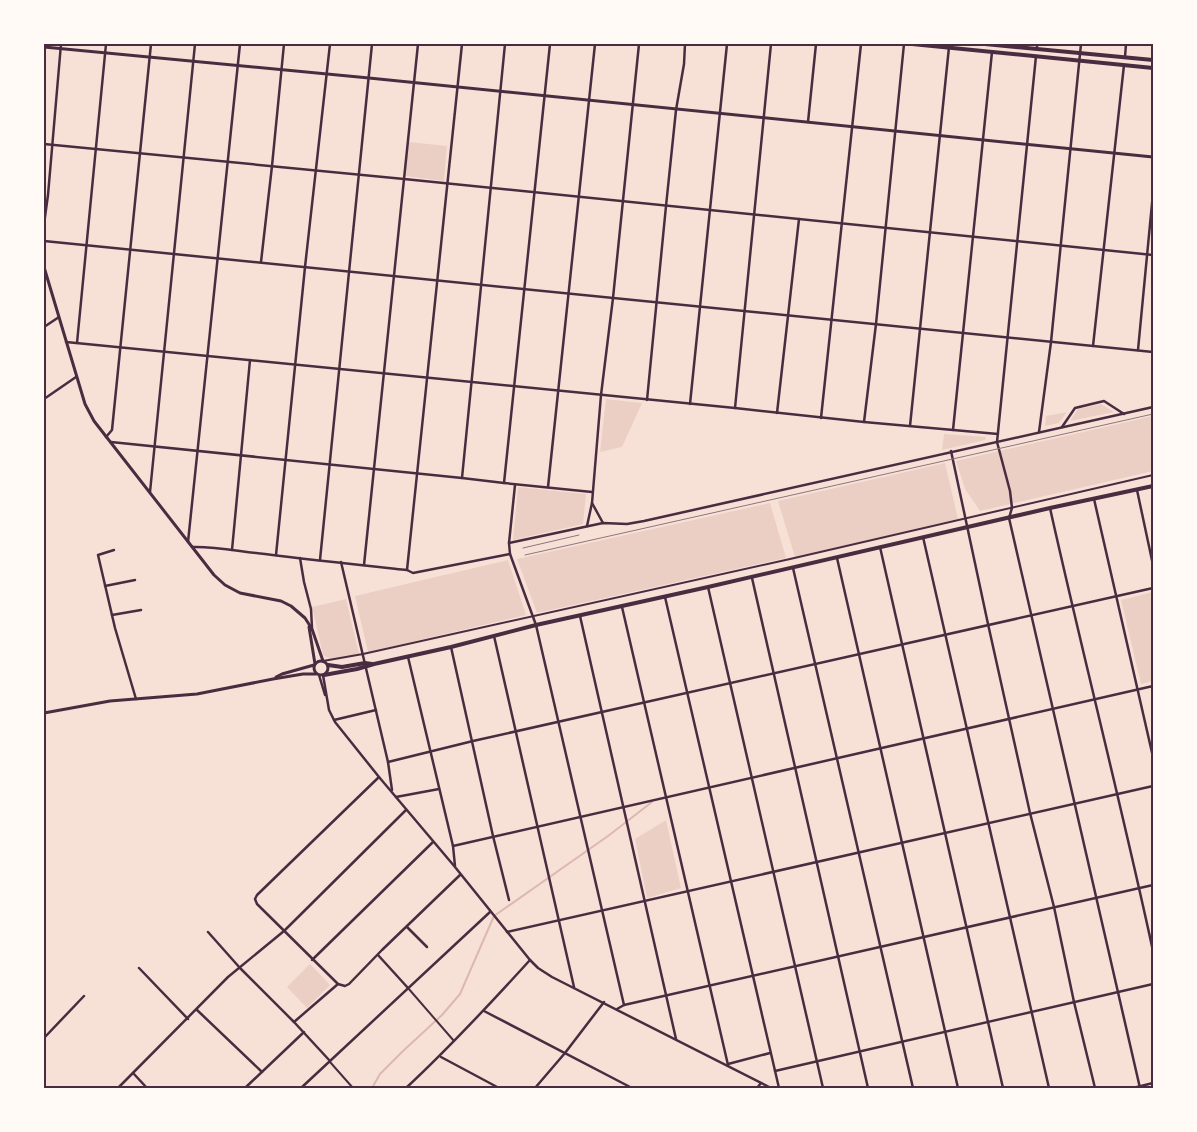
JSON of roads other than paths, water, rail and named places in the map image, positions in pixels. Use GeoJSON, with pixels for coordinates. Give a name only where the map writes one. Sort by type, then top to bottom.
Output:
{"type":"FeatureCollection","features":[{"type":"Feature","properties":{"kind":"main road"},"geometry":{"type":"LineString","coordinates":[[912,44],[1153,68]]}},
{"type":"Feature","properties":{"kind":"main road"},"geometry":{"type":"LineString","coordinates":[[985,44],[1037,46],[1080,53],[1153,60]]}},
{"type":"Feature","properties":{"kind":"main road"},"geometry":{"type":"LineString","coordinates":[[328,666],[344,667],[374,664],[536,625],[1153,486]]}},
{"type":"Feature","properties":{"kind":"main road"},"geometry":{"type":"LineString","coordinates":[[324,675],[366,665]]}},
{"type":"Feature","properties":{"kind":"street"},"geometry":{"type":"LineString","coordinates":[[44,224],[61,44]]}},
{"type":"Feature","properties":{"kind":"street"},"geometry":{"type":"LineString","coordinates":[[77,343],[106,44]]}},
{"type":"Feature","properties":{"kind":"street"},"geometry":{"type":"LineString","coordinates":[[106,437],[112,430],[151,44]]}},
{"type":"Feature","properties":{"kind":"street"},"geometry":{"type":"LineString","coordinates":[[150,493],[195,44]]}},
{"type":"Feature","properties":{"kind":"street"},"geometry":{"type":"LineString","coordinates":[[188,542],[240,44]]}},
{"type":"Feature","properties":{"kind":"street"},"geometry":{"type":"LineString","coordinates":[[261,262],[284,44]]}},
{"type":"Feature","properties":{"kind":"street"},"geometry":{"type":"LineString","coordinates":[[276,556],[330,44]]}},
{"type":"Feature","properties":{"kind":"street"},"geometry":{"type":"LineString","coordinates":[[320,560],[372,44]]}},
{"type":"Feature","properties":{"kind":"street"},"geometry":{"type":"LineString","coordinates":[[364,565],[418,44]]}},
{"type":"Feature","properties":{"kind":"street"},"geometry":{"type":"LineString","coordinates":[[407,570],[462,44]]}},
{"type":"Feature","properties":{"kind":"street"},"geometry":{"type":"LineString","coordinates":[[462,478],[505,44]]}},
{"type":"Feature","properties":{"kind":"street"},"geometry":{"type":"LineString","coordinates":[[504,484],[550,44]]}},
{"type":"Feature","properties":{"kind":"street"},"geometry":{"type":"LineString","coordinates":[[548,488],[595,44]]}},
{"type":"Feature","properties":{"kind":"street"},"geometry":{"type":"LineString","coordinates":[[587,526],[592,503],[601,395],[639,44]]}},
{"type":"Feature","properties":{"kind":"street"},"geometry":{"type":"LineString","coordinates":[[647,400],[676,110],[684,64],[685,44]]}},
{"type":"Feature","properties":{"kind":"street"},"geometry":{"type":"LineString","coordinates":[[690,404],[727,44]]}},
{"type":"Feature","properties":{"kind":"street"},"geometry":{"type":"LineString","coordinates":[[734,408],[771,44]]}},
{"type":"Feature","properties":{"kind":"street"},"geometry":{"type":"LineString","coordinates":[[808,123],[816,44]]}},
{"type":"Feature","properties":{"kind":"street"},"geometry":{"type":"LineString","coordinates":[[821,418],[861,44]]}},
{"type":"Feature","properties":{"kind":"street"},"geometry":{"type":"LineString","coordinates":[[864,422],[876,324],[904,44]]}},
{"type":"Feature","properties":{"kind":"street"},"geometry":{"type":"LineString","coordinates":[[1039,432],[1051,342],[1081,44]]}},
{"type":"Feature","properties":{"kind":"street"},"geometry":{"type":"LineString","coordinates":[[1125,58],[1126,44]]}},
{"type":"Feature","properties":{"kind":"street"},"geometry":{"type":"LineString","coordinates":[[44,47],[414,82],[1153,158]]}},
{"type":"Feature","properties":{"kind":"street"},"geometry":{"type":"LineString","coordinates":[[910,426],[948,47]]}},
{"type":"Feature","properties":{"kind":"street"},"geometry":{"type":"LineString","coordinates":[[953,430],[992,52]]}},
{"type":"Feature","properties":{"kind":"street"},"geometry":{"type":"LineString","coordinates":[[1036,56],[997,442],[1010,491],[1012,508],[1009,518],[1139,1087]]}},
{"type":"Feature","properties":{"kind":"street"},"geometry":{"type":"LineString","coordinates":[[1093,346],[1124,65]]}},
{"type":"Feature","properties":{"kind":"street"},"geometry":{"type":"LineString","coordinates":[[44,144],[359,174],[1153,255]]}},
{"type":"Feature","properties":{"kind":"street"},"geometry":{"type":"LineString","coordinates":[[1138,350],[1153,193]]}},
{"type":"Feature","properties":{"kind":"street"},"geometry":{"type":"LineString","coordinates":[[777,413],[799,219]]}},
{"type":"Feature","properties":{"kind":"street"},"geometry":{"type":"LineString","coordinates":[[44,240],[1153,352]]}},
{"type":"Feature","properties":{"kind":"street"},"geometry":{"type":"LineString","coordinates":[[44,267],[86,408],[106,437],[214,575],[229,587],[243,594],[286,603],[309,624],[323,661],[328,666],[327,672],[324,675],[327,699]]}},
{"type":"Feature","properties":{"kind":"street"},"geometry":{"type":"LineString","coordinates":[[44,327],[59,317]]}},
{"type":"Feature","properties":{"kind":"street"},"geometry":{"type":"LineString","coordinates":[[66,342],[998,434]]}},
{"type":"Feature","properties":{"kind":"street"},"geometry":{"type":"LineString","coordinates":[[232,550],[250,360]]}},
{"type":"Feature","properties":{"kind":"street"},"geometry":{"type":"LineString","coordinates":[[44,399],[76,376]]}},
{"type":"Feature","properties":{"kind":"street"},"geometry":{"type":"LineString","coordinates":[[1062,428],[1075,408],[1101,401],[1107,401],[1124,414]]}},
{"type":"Feature","properties":{"kind":"street"},"geometry":{"type":"LineString","coordinates":[[509,543],[603,523],[626,524],[644,521],[1153,407]]}},
{"type":"Feature","properties":{"kind":"street"},"geometry":{"type":"LineString","coordinates":[[111,442],[592,492]]}},
{"type":"Feature","properties":{"kind":"street"},"geometry":{"type":"LineString","coordinates":[[951,452],[1030,813],[1054,907],[1095,1088]]}},
{"type":"Feature","properties":{"kind":"street"},"geometry":{"type":"LineString","coordinates":[[273,678],[314,664],[317,661],[363,654],[966,519],[1153,475]]}},
{"type":"Feature","properties":{"kind":"street"},"geometry":{"type":"LineString","coordinates":[[515,485],[509,543],[510,554],[536,625],[624,1005]]}},
{"type":"Feature","properties":{"kind":"street"},"geometry":{"type":"LineString","coordinates":[[1137,490],[1153,565]]}},
{"type":"Feature","properties":{"kind":"street"},"geometry":{"type":"LineString","coordinates":[[1094,499],[1153,757]]}},
{"type":"Feature","properties":{"kind":"street"},"geometry":{"type":"LineString","coordinates":[[592,503],[603,523]]}},
{"type":"Feature","properties":{"kind":"street"},"geometry":{"type":"LineString","coordinates":[[1050,508],[1153,951]]}},
{"type":"Feature","properties":{"kind":"street"},"geometry":{"type":"LineString","coordinates":[[923,538],[1049,1088]]}},
{"type":"Feature","properties":{"kind":"street"},"geometry":{"type":"LineString","coordinates":[[192,546],[341,562],[413,572],[510,554]]}},
{"type":"Feature","properties":{"kind":"street"},"geometry":{"type":"LineString","coordinates":[[880,547],[1003,1088]]}},
{"type":"Feature","properties":{"kind":"street"},"geometry":{"type":"LineString","coordinates":[[114,550],[98,555],[117,637],[136,699]]}},
{"type":"Feature","properties":{"kind":"street"},"geometry":{"type":"LineString","coordinates":[[300,558],[311,609],[313,670],[317,675],[334,720],[530,960],[543,972],[772,1088]]}},
{"type":"Feature","properties":{"kind":"street"},"geometry":{"type":"LineString","coordinates":[[837,558],[958,1088]]}},
{"type":"Feature","properties":{"kind":"street"},"geometry":{"type":"LineString","coordinates":[[341,562],[388,762],[392,791]]}},
{"type":"Feature","properties":{"kind":"street"},"geometry":{"type":"LineString","coordinates":[[794,568],[913,1088]]}},
{"type":"Feature","properties":{"kind":"street"},"geometry":{"type":"LineString","coordinates":[[752,577],[868,1088]]}},
{"type":"Feature","properties":{"kind":"street"},"geometry":{"type":"LineString","coordinates":[[106,586],[135,580]]}},
{"type":"Feature","properties":{"kind":"street"},"geometry":{"type":"LineString","coordinates":[[708,587],[823,1088]]}},
{"type":"Feature","properties":{"kind":"street"},"geometry":{"type":"LineString","coordinates":[[388,762],[473,741],[1153,588]]}},
{"type":"Feature","properties":{"kind":"street"},"geometry":{"type":"LineString","coordinates":[[665,597],[779,1088]]}},
{"type":"Feature","properties":{"kind":"street"},"geometry":{"type":"LineString","coordinates":[[622,607],[727,1065]]}},
{"type":"Feature","properties":{"kind":"street"},"geometry":{"type":"LineString","coordinates":[[112,615],[141,610]]}},
{"type":"Feature","properties":{"kind":"street"},"geometry":{"type":"LineString","coordinates":[[580,616],[676,1040]]}},
{"type":"Feature","properties":{"kind":"street"},"geometry":{"type":"LineString","coordinates":[[494,636],[574,987]]}},
{"type":"Feature","properties":{"kind":"street"},"geometry":{"type":"LineString","coordinates":[[451,646],[509,900]]}},
{"type":"Feature","properties":{"kind":"street"},"geometry":{"type":"LineString","coordinates":[[408,656],[453,846],[455,867]]}},
{"type":"Feature","properties":{"kind":"street"},"geometry":{"type":"LineString","coordinates":[[44,713],[110,701],[217,691],[273,678],[302,674],[324,675]]}},
{"type":"Feature","properties":{"kind":"street"},"geometry":{"type":"LineString","coordinates":[[453,846],[1153,686]]}},
{"type":"Feature","properties":{"kind":"street"},"geometry":{"type":"LineString","coordinates":[[334,720],[376,710]]}},
{"type":"Feature","properties":{"kind":"street"},"geometry":{"type":"LineString","coordinates":[[379,777],[257,895],[255,899],[257,904],[312,960],[338,984],[345,986],[460,875]]}},
{"type":"Feature","properties":{"kind":"street"},"geometry":{"type":"LineString","coordinates":[[507,932],[1153,786]]}},
{"type":"Feature","properties":{"kind":"street"},"geometry":{"type":"LineString","coordinates":[[396,797],[439,789]]}},
{"type":"Feature","properties":{"kind":"street"},"geometry":{"type":"LineString","coordinates":[[118,1088],[228,977],[284,931],[406,810]]}},
{"type":"Feature","properties":{"kind":"street"},"geometry":{"type":"LineString","coordinates":[[312,960],[433,842]]}},
{"type":"Feature","properties":{"kind":"street"},"geometry":{"type":"LineString","coordinates":[[617,1010],[624,1005],[1153,885]]}},
{"type":"Feature","properties":{"kind":"street"},"geometry":{"type":"LineString","coordinates":[[301,1088],[490,912]]}},
{"type":"Feature","properties":{"kind":"street"},"geometry":{"type":"LineString","coordinates":[[407,927],[427,947]]}},
{"type":"Feature","properties":{"kind":"street"},"geometry":{"type":"LineString","coordinates":[[208,932],[240,968],[304,1032],[353,1088]]}},
{"type":"Feature","properties":{"kind":"street"},"geometry":{"type":"LineString","coordinates":[[378,954],[454,1041]]}},
{"type":"Feature","properties":{"kind":"street"},"geometry":{"type":"LineString","coordinates":[[406,1088],[440,1056],[530,960]]}},
{"type":"Feature","properties":{"kind":"street"},"geometry":{"type":"LineString","coordinates":[[139,968],[188,1019]]}},
{"type":"Feature","properties":{"kind":"street"},"geometry":{"type":"LineString","coordinates":[[294,1022],[338,984]]}},
{"type":"Feature","properties":{"kind":"street"},"geometry":{"type":"LineString","coordinates":[[775,1071],[1153,984]]}},
{"type":"Feature","properties":{"kind":"street"},"geometry":{"type":"LineString","coordinates":[[44,1038],[84,996]]}},
{"type":"Feature","properties":{"kind":"street"},"geometry":{"type":"LineString","coordinates":[[535,1088],[604,1002]]}},
{"type":"Feature","properties":{"kind":"street"},"geometry":{"type":"LineString","coordinates":[[197,1010],[262,1072]]}},
{"type":"Feature","properties":{"kind":"street"},"geometry":{"type":"LineString","coordinates":[[484,1010],[632,1088]]}},
{"type":"Feature","properties":{"kind":"street"},"geometry":{"type":"LineString","coordinates":[[245,1088],[304,1032]]}},
{"type":"Feature","properties":{"kind":"street"},"geometry":{"type":"LineString","coordinates":[[727,1065],[770,1053]]}},
{"type":"Feature","properties":{"kind":"street"},"geometry":{"type":"LineString","coordinates":[[440,1056],[498,1088]]}},
{"type":"Feature","properties":{"kind":"street"},"geometry":{"type":"LineString","coordinates":[[132,1074],[147,1088]]}},
{"type":"Feature","properties":{"kind":"street"},"geometry":{"type":"LineString","coordinates":[[758,1088],[761,1083]]}},
{"type":"Feature","properties":{"kind":"street"},"geometry":{"type":"LineString","coordinates":[[1133,1088],[1153,1083]]}},
{"type":"Feature","properties":{"kind":"waterway"},"geometry":{"type":"LineString","coordinates":[[372,1088],[380,1074],[442,1015],[460,994],[494,916],[608,836],[652,802]]}},
{"type":"Feature","properties":{"kind":"tram line"},"geometry":{"type":"LineString","coordinates":[[525,555],[1153,414]]}},
{"type":"Feature","properties":{"kind":"tram line"},"geometry":{"type":"LineString","coordinates":[[523,548],[579,535]]}}]}
